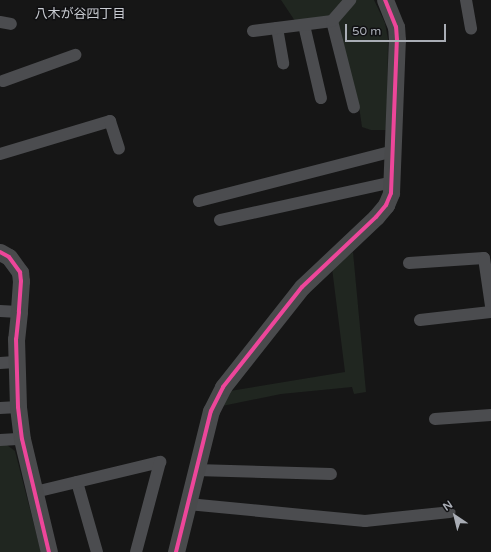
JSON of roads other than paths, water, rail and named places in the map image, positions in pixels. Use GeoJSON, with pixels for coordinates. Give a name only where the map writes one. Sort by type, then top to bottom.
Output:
{"type":"FeatureCollection","features":[{"type":"Feature","properties":{"kind":"street"},"geometry":{"type":"LineString","coordinates":[[253,31],[332,21],[350,0]]}},
{"type":"Feature","properties":{"kind":"street"},"geometry":{"type":"LineString","coordinates":[[176,552],[211,412],[230,377],[302,287],[376,217],[386,205],[393,182],[397,40],[396,27],[384,0]]}},
{"type":"Feature","properties":{"kind":"street"},"geometry":{"type":"LineString","coordinates":[[466,0],[471,29]]}},
{"type":"Feature","properties":{"kind":"street"},"geometry":{"type":"LineString","coordinates":[[332,21],[354,107]]}},
{"type":"Feature","properties":{"kind":"street"},"geometry":{"type":"LineString","coordinates":[[304,25],[321,98]]}},
{"type":"Feature","properties":{"kind":"street"},"geometry":{"type":"LineString","coordinates":[[277,28],[283,63]]}},
{"type":"Feature","properties":{"kind":"street"},"geometry":{"type":"LineString","coordinates":[[3,81],[75,55]]}},
{"type":"Feature","properties":{"kind":"street"},"geometry":{"type":"LineString","coordinates":[[0,154],[110,121],[119,149]]}},
{"type":"Feature","properties":{"kind":"street"},"geometry":{"type":"LineString","coordinates":[[199,201],[394,151]]}},
{"type":"Feature","properties":{"kind":"street"},"geometry":{"type":"LineString","coordinates":[[220,220],[393,182]]}},
{"type":"Feature","properties":{"kind":"street"},"geometry":{"type":"LineString","coordinates":[[0,252],[9,257],[20,272],[21,281],[16,339],[8,362],[18,407],[22,439],[48,552]]}},
{"type":"Feature","properties":{"kind":"street"},"geometry":{"type":"LineString","coordinates":[[409,263],[484,258],[491,306]]}},
{"type":"Feature","properties":{"kind":"street"},"geometry":{"type":"LineString","coordinates":[[0,311],[19,312]]}},
{"type":"Feature","properties":{"kind":"street"},"geometry":{"type":"LineString","coordinates":[[420,320],[491,312]]}},
{"type":"Feature","properties":{"kind":"street"},"geometry":{"type":"LineString","coordinates":[[0,408],[18,407]]}},
{"type":"Feature","properties":{"kind":"street"},"geometry":{"type":"LineString","coordinates":[[435,419],[491,415]]}},
{"type":"Feature","properties":{"kind":"street"},"geometry":{"type":"LineString","coordinates":[[0,440],[22,439]]}},
{"type":"Feature","properties":{"kind":"street"},"geometry":{"type":"LineString","coordinates":[[35,492],[160,462],[136,552]]}},
{"type":"Feature","properties":{"kind":"street"},"geometry":{"type":"LineString","coordinates":[[196,470],[331,474]]}},
{"type":"Feature","properties":{"kind":"street"},"geometry":{"type":"LineString","coordinates":[[77,482],[97,552]]}},
{"type":"Feature","properties":{"kind":"street"},"geometry":{"type":"LineString","coordinates":[[188,504],[365,521],[450,512]]}},
{"type":"Feature","properties":{"kind":"district","name":"八木が谷四丁目"},"geometry":{"type":"Point","coordinates":[80,14]}}]}
